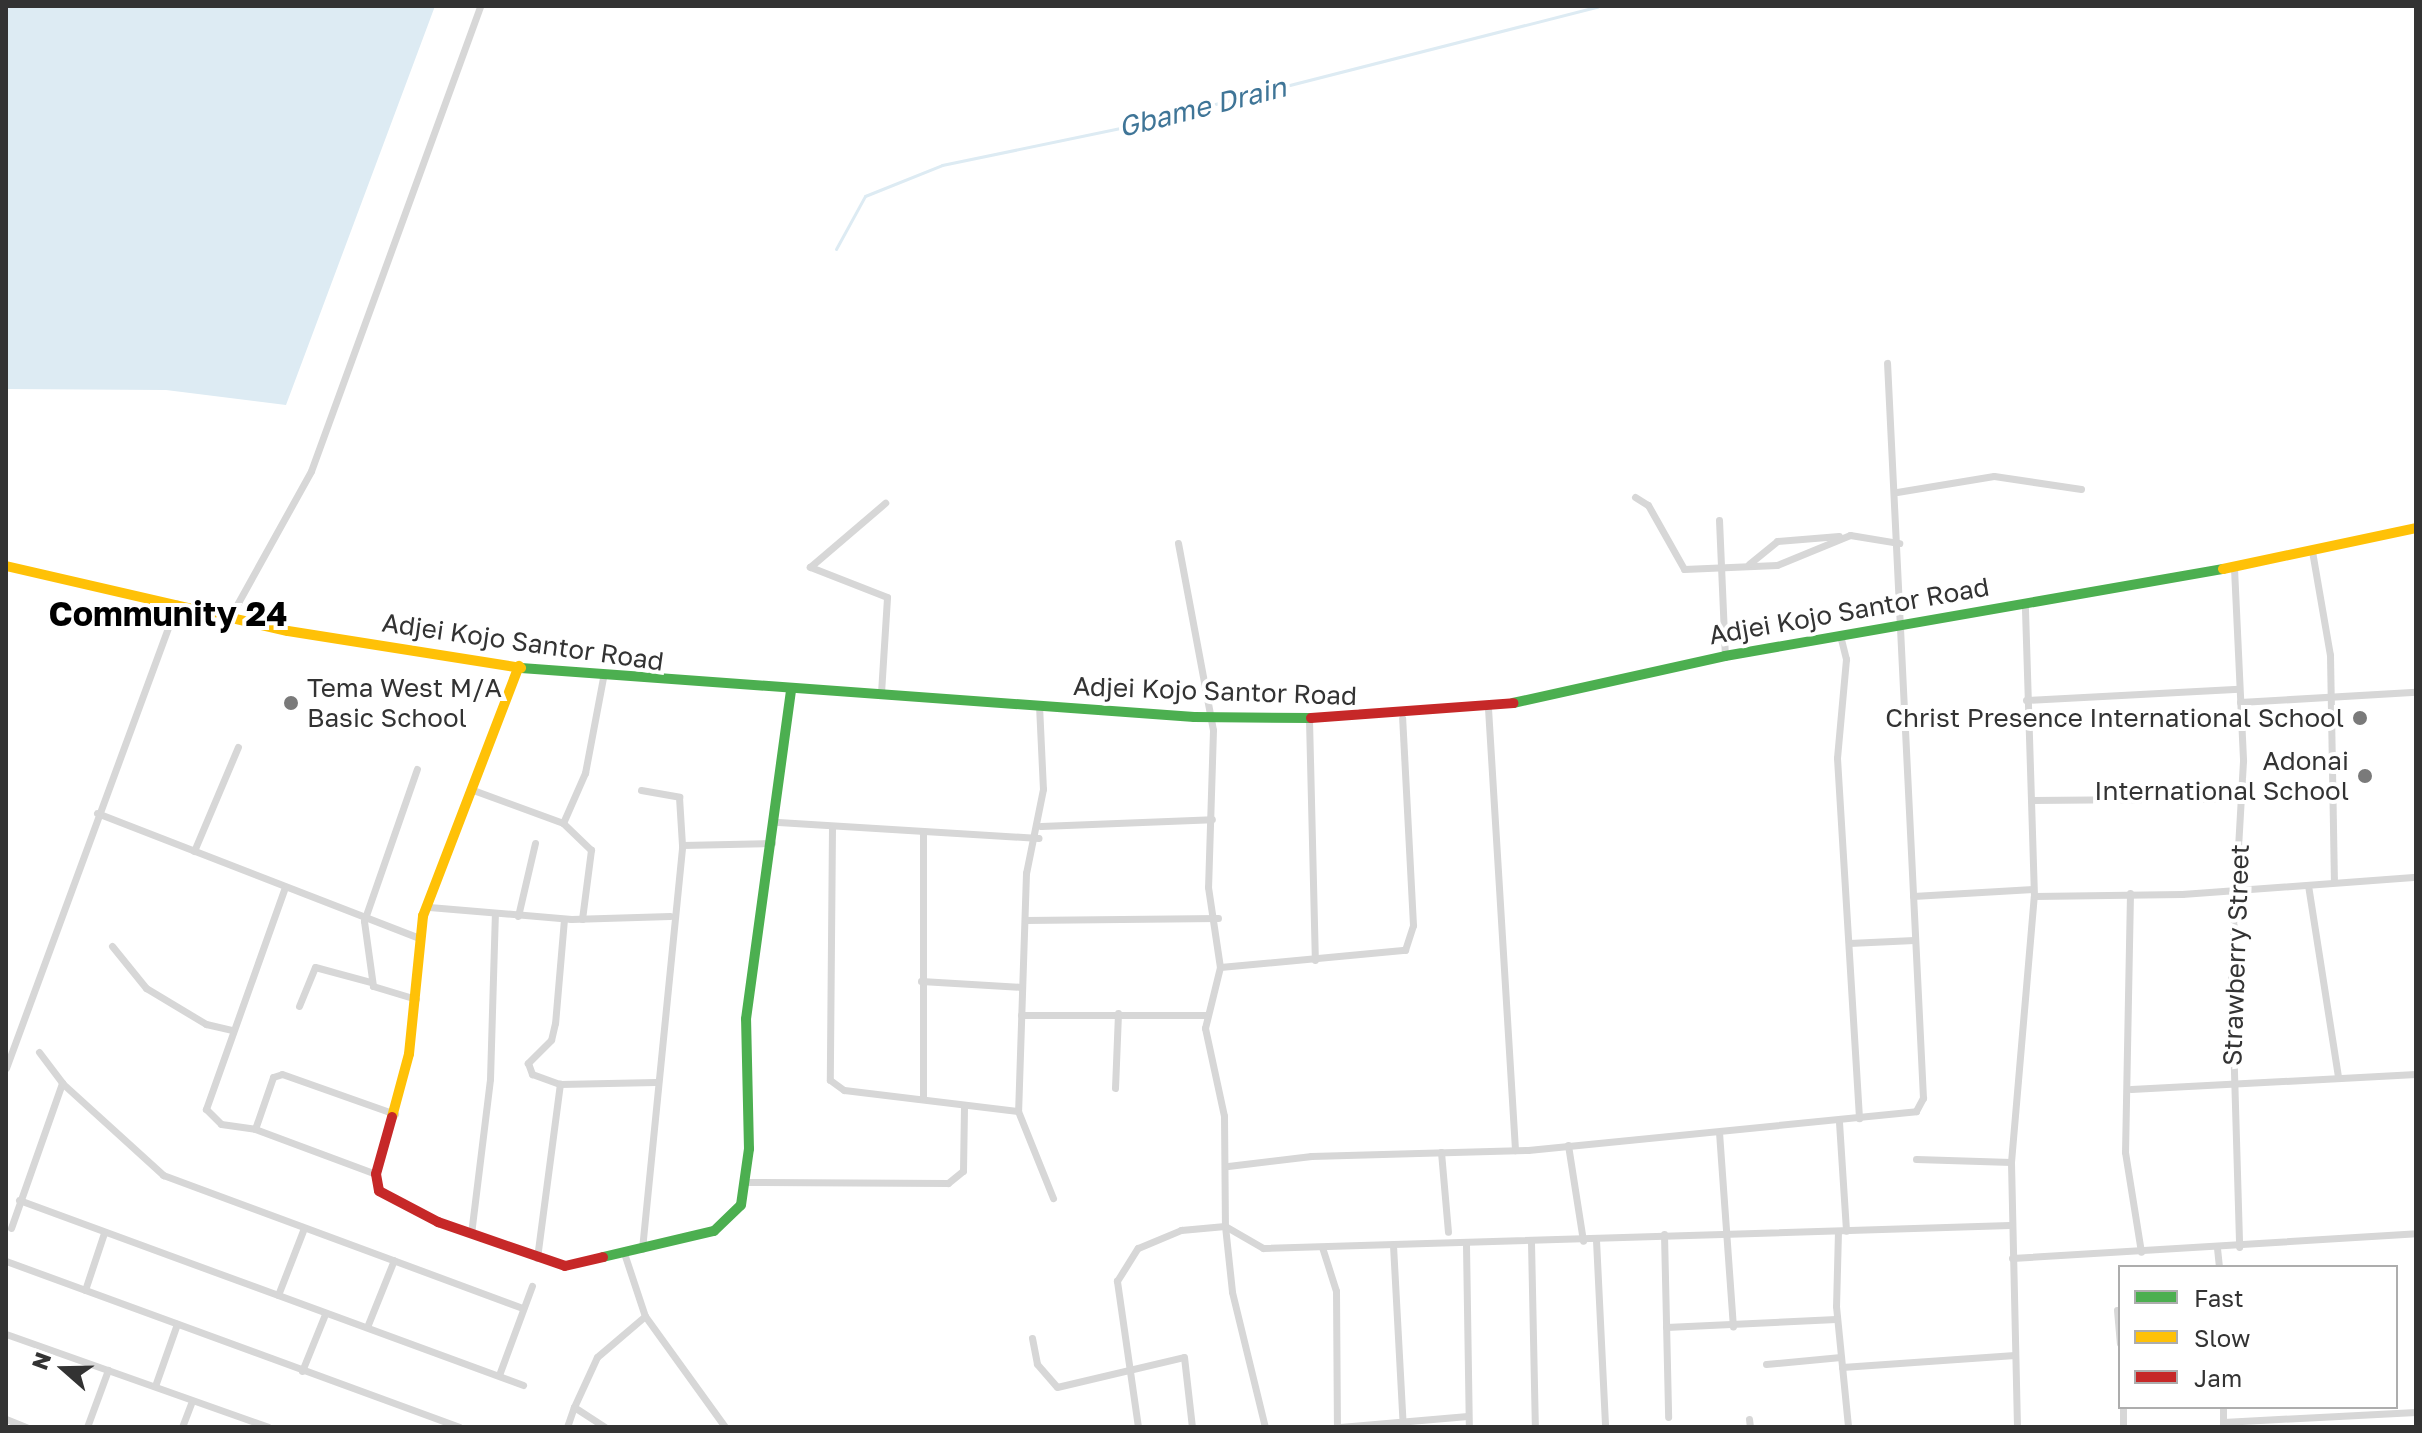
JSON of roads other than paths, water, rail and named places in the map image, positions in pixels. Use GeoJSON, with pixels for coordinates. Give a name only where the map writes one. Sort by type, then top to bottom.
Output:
{"type":"FeatureCollection","features":[{"type":"Feature","properties":{"kind":"street"},"geometry":{"type":"LineString","coordinates":[[229,619],[311,471],[480,6]]}},
{"type":"Feature","properties":{"kind":"street"},"geometry":{"type":"LineString","coordinates":[[1228,1166],[1515,1150],[1839,1122],[1908,1115],[1923,1098],[1900,623],[1897,492],[1887,363]]}},
{"type":"Feature","properties":{"kind":"street"},"geometry":{"type":"LineString","coordinates":[[1897,492],[1994,476],[2081,489]]}},
{"type":"Feature","properties":{"kind":"street"},"geometry":{"type":"LineString","coordinates":[[1635,497],[1648,505],[1679,567],[1724,569],[1793,560],[1841,537]]}},
{"type":"Feature","properties":{"kind":"street"},"geometry":{"type":"LineString","coordinates":[[881,693],[887,597],[810,567],[885,503]]}},
{"type":"Feature","properties":{"kind":"street"},"geometry":{"type":"LineString","coordinates":[[1719,520],[1724,569],[1725,656]]}},
{"type":"Feature","properties":{"kind":"street","name":"Adjei Kojo Santor Road"},"geometry":{"type":"LineString","coordinates":[[6,566],[177,603],[229,619],[603,678],[791,691],[881,693],[1210,717],[1402,718],[1488,708],[1725,656],[1900,623],[2234,568],[2416,528]]}},
{"type":"Feature","properties":{"kind":"street"},"geometry":{"type":"LineString","coordinates":[[1749,564],[1777,541],[1841,537],[1899,543]]}},
{"type":"Feature","properties":{"kind":"street"},"geometry":{"type":"LineString","coordinates":[[1178,543],[1210,717],[1212,819],[1208,887],[1218,918],[1220,967],[1206,1015],[1228,1166],[1225,1226],[1232,1292],[1265,1427]]}},
{"type":"Feature","properties":{"kind":"street"},"geometry":{"type":"LineString","coordinates":[[2312,551],[2331,698],[2334,882]]}},
{"type":"Feature","properties":{"kind":"street","name":"Strawberry Street"},"geometry":{"type":"LineString","coordinates":[[2234,568],[2242,798],[2236,890],[2232,1083],[2239,1247]]}},
{"type":"Feature","properties":{"kind":"street"},"geometry":{"type":"LineString","coordinates":[[2017,1427],[2010,1225],[2011,1162],[2034,892],[2025,602]]}},
{"type":"Feature","properties":{"kind":"street"},"geometry":{"type":"LineString","coordinates":[[6,1068],[97,813],[177,603]]}},
{"type":"Feature","properties":{"kind":"street"},"geometry":{"type":"LineString","coordinates":[[1840,635],[1846,659],[1837,758],[1859,1118]]}},
{"type":"Feature","properties":{"kind":"street"},"geometry":{"type":"LineString","coordinates":[[519,666],[420,938],[416,999],[395,1114],[376,1174],[379,1191],[471,1234],[537,1258],[583,1266],[722,1228],[741,1205],[746,1019],[778,822],[791,691]]}},
{"type":"Feature","properties":{"kind":"street"},"geometry":{"type":"LineString","coordinates":[[563,823],[585,773],[603,678]]}},
{"type":"Feature","properties":{"kind":"street"},"geometry":{"type":"LineString","coordinates":[[2026,700],[2239,689]]}},
{"type":"Feature","properties":{"kind":"street"},"geometry":{"type":"LineString","coordinates":[[2240,702],[2416,692]]}},
{"type":"Feature","properties":{"kind":"street"},"geometry":{"type":"LineString","coordinates":[[1039,705],[1041,826],[1026,873],[1018,1111],[1053,1198]]}},
{"type":"Feature","properties":{"kind":"street"},"geometry":{"type":"LineString","coordinates":[[1488,708],[1515,1150]]}},
{"type":"Feature","properties":{"kind":"street"},"geometry":{"type":"LineString","coordinates":[[1220,967],[1405,950],[1413,937],[1402,718]]}},
{"type":"Feature","properties":{"kind":"street"},"geometry":{"type":"LineString","coordinates":[[1309,719],[1315,960]]}},
{"type":"Feature","properties":{"kind":"street"},"geometry":{"type":"LineString","coordinates":[[194,851],[238,747]]}},
{"type":"Feature","properties":{"kind":"street"},"geometry":{"type":"LineString","coordinates":[[373,986],[364,921],[417,769]]}},
{"type":"Feature","properties":{"kind":"street"},"geometry":{"type":"LineString","coordinates":[[473,790],[563,823],[591,850],[582,919]]}},
{"type":"Feature","properties":{"kind":"street"},"geometry":{"type":"LineString","coordinates":[[641,790],[679,797],[682,845],[670,916],[642,1251]]}},
{"type":"Feature","properties":{"kind":"street"},"geometry":{"type":"LineString","coordinates":[[2031,800],[2242,798]]}},
{"type":"Feature","properties":{"kind":"street"},"geometry":{"type":"LineString","coordinates":[[97,813],[364,921],[420,938]]}},
{"type":"Feature","properties":{"kind":"street"},"geometry":{"type":"LineString","coordinates":[[1041,826],[1212,819]]}},
{"type":"Feature","properties":{"kind":"street"},"geometry":{"type":"LineString","coordinates":[[778,822],[923,834],[1039,838]]}},
{"type":"Feature","properties":{"kind":"street"},"geometry":{"type":"LineString","coordinates":[[832,827],[830,1080],[844,1090],[1018,1111]]}},
{"type":"Feature","properties":{"kind":"street"},"geometry":{"type":"LineString","coordinates":[[923,834],[923,1098]]}},
{"type":"Feature","properties":{"kind":"street"},"geometry":{"type":"LineString","coordinates":[[518,916],[535,843]]}},
{"type":"Feature","properties":{"kind":"street"},"geometry":{"type":"LineString","coordinates":[[682,845],[773,843]]}},
{"type":"Feature","properties":{"kind":"street"},"geometry":{"type":"LineString","coordinates":[[1913,896],[2236,890],[2416,877]]}},
{"type":"Feature","properties":{"kind":"street"},"geometry":{"type":"LineString","coordinates":[[2308,885],[2338,1077]]}},
{"type":"Feature","properties":{"kind":"street"},"geometry":{"type":"LineString","coordinates":[[285,887],[231,1030],[206,1109],[221,1124],[255,1129],[376,1174]]}},
{"type":"Feature","properties":{"kind":"street"},"geometry":{"type":"LineString","coordinates":[[2130,893],[2131,1089],[2125,1176],[2141,1252]]}},
{"type":"Feature","properties":{"kind":"street"},"geometry":{"type":"LineString","coordinates":[[429,907],[564,919],[670,916]]}},
{"type":"Feature","properties":{"kind":"street"},"geometry":{"type":"LineString","coordinates":[[471,1234],[490,1079],[495,914]]}},
{"type":"Feature","properties":{"kind":"street"},"geometry":{"type":"LineString","coordinates":[[1025,920],[1218,918]]}},
{"type":"Feature","properties":{"kind":"street"},"geometry":{"type":"LineString","coordinates":[[564,919],[555,1023],[551,1040],[528,1063],[532,1074],[560,1084],[656,1082]]}},
{"type":"Feature","properties":{"kind":"street"},"geometry":{"type":"LineString","coordinates":[[1849,943],[1914,940]]}},
{"type":"Feature","properties":{"kind":"street"},"geometry":{"type":"LineString","coordinates":[[112,946],[155,994],[231,1030]]}},
{"type":"Feature","properties":{"kind":"street"},"geometry":{"type":"LineString","coordinates":[[299,1006],[315,967],[364,976],[373,986],[416,999]]}},
{"type":"Feature","properties":{"kind":"street"},"geometry":{"type":"LineString","coordinates":[[921,981],[1022,987]]}},
{"type":"Feature","properties":{"kind":"street"},"geometry":{"type":"LineString","coordinates":[[1115,1088],[1118,1013]]}},
{"type":"Feature","properties":{"kind":"street"},"geometry":{"type":"LineString","coordinates":[[1021,1015],[1206,1015]]}},
{"type":"Feature","properties":{"kind":"street"},"geometry":{"type":"LineString","coordinates":[[39,1052],[62,1083],[163,1175],[523,1308]]}},
{"type":"Feature","properties":{"kind":"street"},"geometry":{"type":"LineString","coordinates":[[255,1129],[273,1077],[282,1074],[395,1114]]}},
{"type":"Feature","properties":{"kind":"street"},"geometry":{"type":"LineString","coordinates":[[2131,1089],[2416,1074]]}},
{"type":"Feature","properties":{"kind":"street"},"geometry":{"type":"LineString","coordinates":[[11,1228],[62,1083]]}},
{"type":"Feature","properties":{"kind":"street"},"geometry":{"type":"LineString","coordinates":[[537,1258],[560,1084]]}},
{"type":"Feature","properties":{"kind":"street"},"geometry":{"type":"LineString","coordinates":[[744,1182],[948,1183],[963,1171],[964,1105]]}},
{"type":"Feature","properties":{"kind":"street"},"geometry":{"type":"LineString","coordinates":[[1839,1122],[1842,1231],[1836,1319],[1848,1427]]}},
{"type":"Feature","properties":{"kind":"street"},"geometry":{"type":"LineString","coordinates":[[1719,1132],[1733,1326]]}},
{"type":"Feature","properties":{"kind":"street"},"geometry":{"type":"LineString","coordinates":[[1568,1145],[1583,1241]]}},
{"type":"Feature","properties":{"kind":"street"},"geometry":{"type":"LineString","coordinates":[[1441,1152],[1448,1232]]}},
{"type":"Feature","properties":{"kind":"street"},"geometry":{"type":"LineString","coordinates":[[1916,1159],[2011,1162]]}},
{"type":"Feature","properties":{"kind":"street"},"geometry":{"type":"LineString","coordinates":[[19,1200],[523,1385]]}},
{"type":"Feature","properties":{"kind":"street"},"geometry":{"type":"LineString","coordinates":[[1138,1427],[1132,1364],[1117,1291],[1122,1270],[1151,1242],[1225,1226],[1263,1248],[1466,1245],[1583,1241],[1664,1234],[2010,1225]]}},
{"type":"Feature","properties":{"kind":"street"},"geometry":{"type":"LineString","coordinates":[[278,1295],[304,1228]]}},
{"type":"Feature","properties":{"kind":"street"},"geometry":{"type":"LineString","coordinates":[[85,1290],[104,1233]]}},
{"type":"Feature","properties":{"kind":"street"},"geometry":{"type":"LineString","coordinates":[[2012,1258],[2239,1247],[2416,1233]]}},
{"type":"Feature","properties":{"kind":"street"},"geometry":{"type":"LineString","coordinates":[[1664,1234],[1668,1417]]}},
{"type":"Feature","properties":{"kind":"street"},"geometry":{"type":"LineString","coordinates":[[1596,1240],[1605,1427]]}},
{"type":"Feature","properties":{"kind":"street"},"geometry":{"type":"LineString","coordinates":[[1531,1242],[1535,1427]]}},
{"type":"Feature","properties":{"kind":"street"},"geometry":{"type":"LineString","coordinates":[[1393,1245],[1403,1425]]}},
{"type":"Feature","properties":{"kind":"street"},"geometry":{"type":"LineString","coordinates":[[1466,1245],[1469,1427]]}},
{"type":"Feature","properties":{"kind":"street"},"geometry":{"type":"LineString","coordinates":[[1322,1247],[1336,1291],[1338,1427],[1403,1425],[1468,1416]]}},
{"type":"Feature","properties":{"kind":"street"},"geometry":{"type":"LineString","coordinates":[[2217,1248],[2219,1265]]}},
{"type":"Feature","properties":{"kind":"street"},"geometry":{"type":"LineString","coordinates":[[625,1256],[645,1316],[725,1427]]}},
{"type":"Feature","properties":{"kind":"street"},"geometry":{"type":"LineString","coordinates":[[367,1327],[394,1260]]}},
{"type":"Feature","properties":{"kind":"street"},"geometry":{"type":"LineString","coordinates":[[6,1261],[460,1427]]}},
{"type":"Feature","properties":{"kind":"street"},"geometry":{"type":"LineString","coordinates":[[499,1375],[532,1286]]}},
{"type":"Feature","properties":{"kind":"street"},"geometry":{"type":"LineString","coordinates":[[2117,1310],[2118,1321]]}},
{"type":"Feature","properties":{"kind":"street"},"geometry":{"type":"LineString","coordinates":[[302,1371],[325,1314]]}},
{"type":"Feature","properties":{"kind":"street"},"geometry":{"type":"LineString","coordinates":[[567,1427],[597,1357],[645,1316]]}},
{"type":"Feature","properties":{"kind":"street"},"geometry":{"type":"LineString","coordinates":[[1666,1327],[1836,1319]]}},
{"type":"Feature","properties":{"kind":"street"},"geometry":{"type":"LineString","coordinates":[[155,1386],[177,1324]]}},
{"type":"Feature","properties":{"kind":"street"},"geometry":{"type":"LineString","coordinates":[[6,1334],[268,1427]]}},
{"type":"Feature","properties":{"kind":"street"},"geometry":{"type":"LineString","coordinates":[[1032,1338],[1037,1364],[1057,1387],[1132,1364],[1184,1357],[1192,1427]]}},
{"type":"Feature","properties":{"kind":"street"},"geometry":{"type":"LineString","coordinates":[[1842,1367],[2015,1355]]}},
{"type":"Feature","properties":{"kind":"street"},"geometry":{"type":"LineString","coordinates":[[1766,1364],[1841,1357]]}},
{"type":"Feature","properties":{"kind":"street"},"geometry":{"type":"LineString","coordinates":[[87,1427],[108,1370]]}},
{"type":"Feature","properties":{"kind":"street"},"geometry":{"type":"LineString","coordinates":[[182,1427],[192,1401]]}},
{"type":"Feature","properties":{"kind":"street"},"geometry":{"type":"LineString","coordinates":[[574,1407],[605,1427]]}},
{"type":"Feature","properties":{"kind":"street"},"geometry":{"type":"LineString","coordinates":[[2223,1424],[2329,1410],[2416,1412]]}},
{"type":"Feature","properties":{"kind":"street"},"geometry":{"type":"LineString","coordinates":[[6,1419],[26,1427]]}},
{"type":"Feature","properties":{"kind":"waterway","name":"Gbame Drain"},"geometry":{"type":"LineString","coordinates":[[836,249],[865,196],[942,165],[1125,127],[1598,6]]}},
{"type":"Feature","properties":{"kind":"place","name":"Tema West M/A Basic School"},"geometry":{"type":"Point","coordinates":[291,703]}},
{"type":"Feature","properties":{"kind":"place","name":"Christ Presence International School"},"geometry":{"type":"Point","coordinates":[2360,718]}},
{"type":"Feature","properties":{"kind":"place","name":"Adonai International School"},"geometry":{"type":"Point","coordinates":[2365,776]}},
{"type":"Feature","properties":{"kind":"district","name":"Community 24"},"geometry":{"type":"Point","coordinates":[168,614]}}]}
